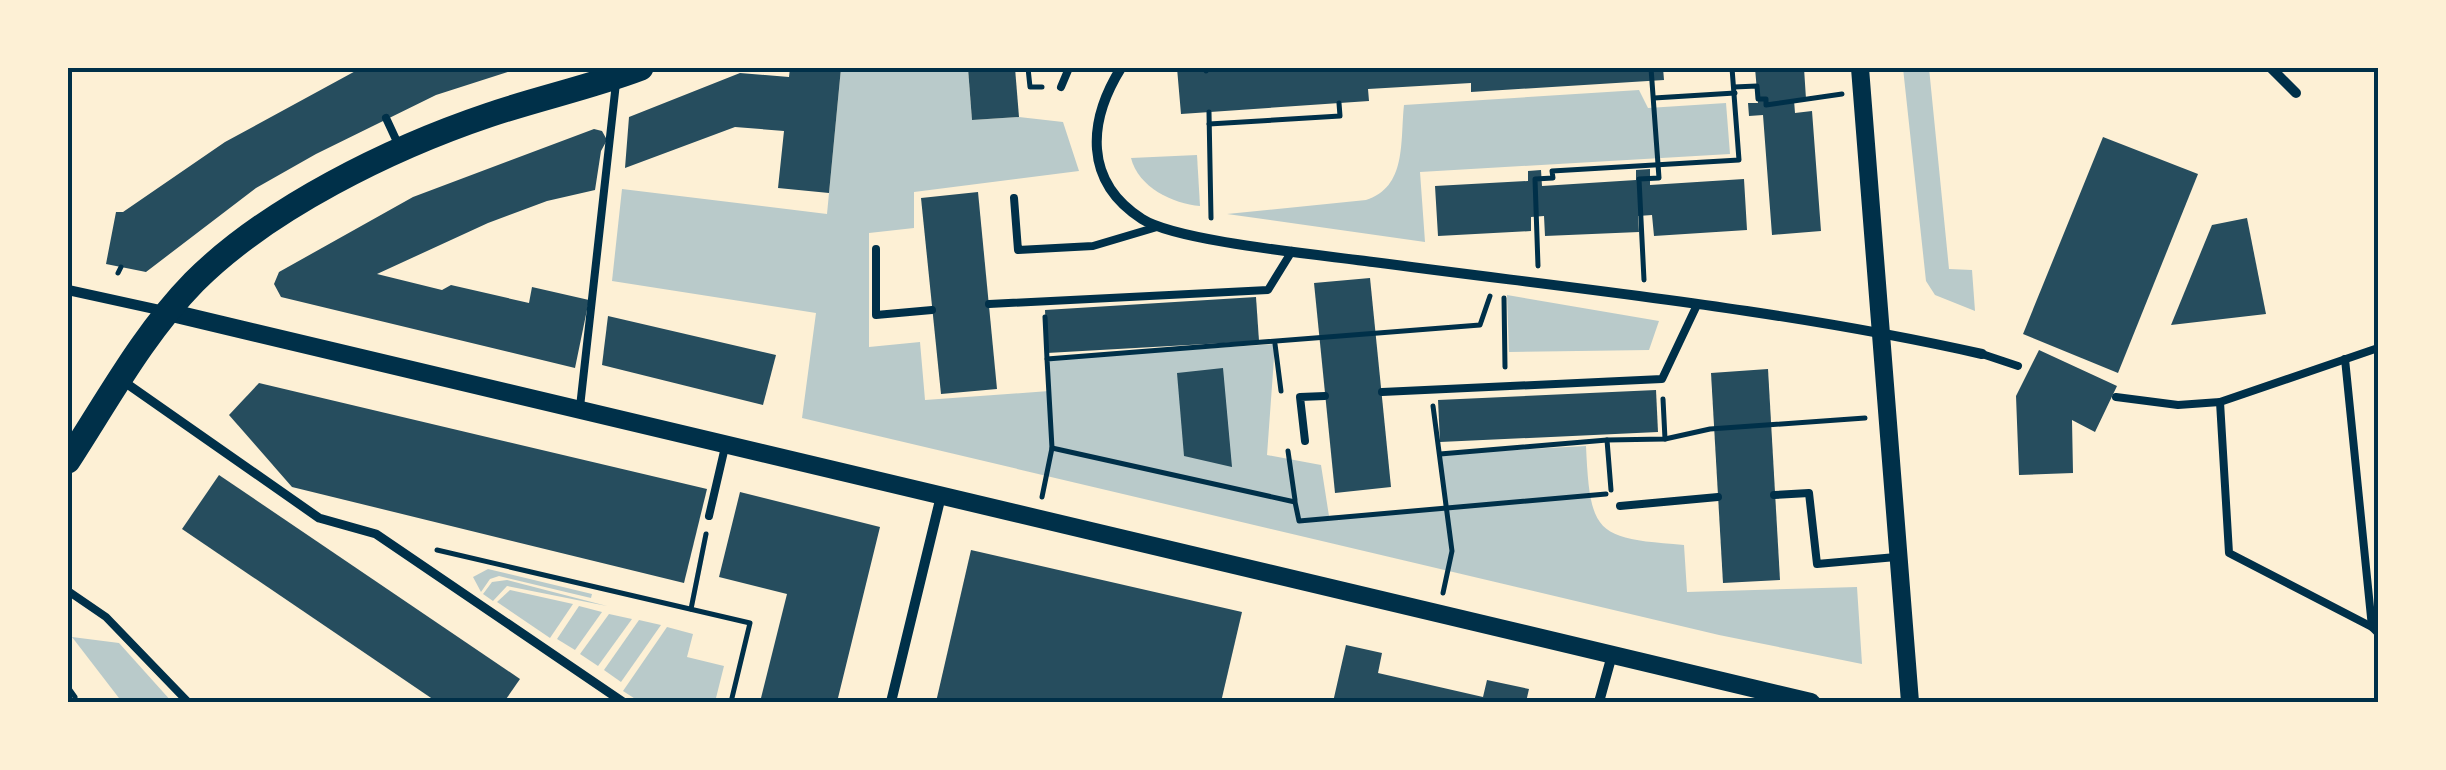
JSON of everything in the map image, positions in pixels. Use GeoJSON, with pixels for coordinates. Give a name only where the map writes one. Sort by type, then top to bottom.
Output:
{"type":"FeatureCollection","features":[{"type":"Feature","properties":{"kind":"main road"},"geometry":{"type":"LineString","coordinates":[[68,461],[168,312],[196,280],[244,241],[355,172],[400,150],[486,116],[629,72]]}},
{"type":"Feature","properties":{"kind":"street"},"geometry":{"type":"LineString","coordinates":[[1120,68],[1096,118],[1098,166],[1124,203],[1157,227],[1292,251],[1883,332],[1982,354]]}},
{"type":"Feature","properties":{"kind":"street"},"geometry":{"type":"LineString","coordinates":[[1860,68],[1910,702]]}},
{"type":"Feature","properties":{"kind":"street"},"geometry":{"type":"LineString","coordinates":[[2271,68],[2296,93]]}},
{"type":"Feature","properties":{"kind":"street"},"geometry":{"type":"LineString","coordinates":[[68,290],[1811,702]]}},
{"type":"Feature","properties":{"kind":"street"},"geometry":{"type":"LineString","coordinates":[[120,380],[319,518],[376,534],[623,702]]}},
{"type":"Feature","properties":{"kind":"street"},"geometry":{"type":"LineString","coordinates":[[891,702],[941,496]]}},
{"type":"Feature","properties":{"kind":"street"},"geometry":{"type":"LineString","coordinates":[[1599,702],[1612,656]]}},
{"type":"Feature","properties":{"kind":"lane"},"geometry":{"type":"LineString","coordinates":[[1061,86],[1069,68]]}},
{"type":"Feature","properties":{"kind":"lane"},"geometry":{"type":"LineString","coordinates":[[580,412],[629,72]]}},
{"type":"Feature","properties":{"kind":"lane"},"geometry":{"type":"LineString","coordinates":[[386,118],[400,150]]}},
{"type":"Feature","properties":{"kind":"lane"},"geometry":{"type":"LineString","coordinates":[[1014,198],[1018,250],[1093,246],[1157,227]]}},
{"type":"Feature","properties":{"kind":"lane"},"geometry":{"type":"LineString","coordinates":[[876,249],[876,315],[932,310]]}},
{"type":"Feature","properties":{"kind":"lane"},"geometry":{"type":"LineString","coordinates":[[988,304],[1268,290],[1292,251]]}},
{"type":"Feature","properties":{"kind":"lane"},"geometry":{"type":"LineString","coordinates":[[1382,392],[1662,379],[1697,305]]}},
{"type":"Feature","properties":{"kind":"lane"},"geometry":{"type":"LineString","coordinates":[[2116,397],[2178,404],[2220,402],[2378,348]]}},
{"type":"Feature","properties":{"kind":"lane"},"geometry":{"type":"LineString","coordinates":[[1982,354],[2018,366]]}},
{"type":"Feature","properties":{"kind":"lane"},"geometry":{"type":"LineString","coordinates":[[2345,359],[2375,630]]}},
{"type":"Feature","properties":{"kind":"lane"},"geometry":{"type":"LineString","coordinates":[[1305,441],[1300,397],[1325,396]]}},
{"type":"Feature","properties":{"kind":"lane"},"geometry":{"type":"LineString","coordinates":[[2220,402],[2229,553],[2375,630]]}},
{"type":"Feature","properties":{"kind":"lane"},"geometry":{"type":"LineString","coordinates":[[709,516],[726,445]]}},
{"type":"Feature","properties":{"kind":"lane"},"geometry":{"type":"LineString","coordinates":[[1774,495],[1810,493],[1817,564],[1901,557]]}},
{"type":"Feature","properties":{"kind":"lane"},"geometry":{"type":"LineString","coordinates":[[1620,506],[1718,498]]}},
{"type":"Feature","properties":{"kind":"lane"},"geometry":{"type":"LineString","coordinates":[[68,591],[106,617],[188,702]]}},
{"type":"Feature","properties":{"kind":"path"},"geometry":{"type":"LineString","coordinates":[[1028,68],[1030,87],[1046,86]]}},
{"type":"Feature","properties":{"kind":"path"},"geometry":{"type":"LineString","coordinates":[[1644,265],[1639,180],[1659,178],[1651,68]]}},
{"type":"Feature","properties":{"kind":"path"},"geometry":{"type":"LineString","coordinates":[[1538,256],[1534,180],[1553,178],[1552,171],[1739,160],[1732,68]]}},
{"type":"Feature","properties":{"kind":"path"},"geometry":{"type":"LineString","coordinates":[[1654,98],[1757,86],[1758,100],[1766,99],[1766,105],[1862,92]]}},
{"type":"Feature","properties":{"kind":"path"},"geometry":{"type":"LineString","coordinates":[[1210,124],[1340,116],[1339,103]]}},
{"type":"Feature","properties":{"kind":"path"},"geometry":{"type":"LineString","coordinates":[[1209,112],[1210,208]]}},
{"type":"Feature","properties":{"kind":"path"},"geometry":{"type":"LineString","coordinates":[[1047,358],[1480,325],[1496,278]]}},
{"type":"Feature","properties":{"kind":"path"},"geometry":{"type":"LineString","coordinates":[[1044,303],[1052,448],[1049,470]]}},
{"type":"Feature","properties":{"kind":"path"},"geometry":{"type":"LineString","coordinates":[[1504,304],[1505,350]]}},
{"type":"Feature","properties":{"kind":"path"},"geometry":{"type":"LineString","coordinates":[[1662,379],[1664,438]]}},
{"type":"Feature","properties":{"kind":"path"},"geometry":{"type":"LineString","coordinates":[[1431,388],[1450,562]]}},
{"type":"Feature","properties":{"kind":"path"},"geometry":{"type":"LineString","coordinates":[[1439,454],[1890,416]]}},
{"type":"Feature","properties":{"kind":"path"},"geometry":{"type":"LineString","coordinates":[[1052,448],[1295,502],[1298,521],[1611,493],[1606,440]]}},
{"type":"Feature","properties":{"kind":"path"},"geometry":{"type":"LineString","coordinates":[[691,610],[709,516]]}},
{"type":"Feature","properties":{"kind":"path"},"geometry":{"type":"LineString","coordinates":[[428,548],[750,624],[731,702]]}},
{"type":"Feature","properties":{"kind":"path"},"geometry":{"type":"LineString","coordinates":[[70,690],[75,697]]}},
{"type":"Feature","properties":{"kind":"shaded area"},"geometry":{"type":"Polygon","coordinates":[[[841,68],[968,68],[972,120],[1019,117],[1063,122],[1079,171],[914,192],[914,228],[869,233],[869,347],[920,342],[925,400],[1049,391],[1047,359],[1275,344],[1267,455],[1321,465],[1329,516],[1444,508],[1439,454],[1586,446],[1591,498],[1604,527],[1633,539],[1684,545],[1687,592],[1857,587],[1862,664],[1719,635],[802,418],[816,313],[612,281],[622,189],[827,214],[841,68]]]}},
{"type":"Feature","properties":{"kind":"shaded area"},"geometry":{"type":"Polygon","coordinates":[[[1903,68],[1929,68],[1949,269],[1972,270],[1975,311],[1935,295],[1926,281],[1903,68]]]}},
{"type":"Feature","properties":{"kind":"shaded area"},"geometry":{"type":"Polygon","coordinates":[[[1639,90],[1648,108],[1726,103],[1730,154],[1420,172],[1425,242],[1227,214],[1366,200],[1379,194],[1389,185],[1399,162],[1404,105],[1639,90]]]}},
{"type":"Feature","properties":{"kind":"shaded area"},"geometry":{"type":"Polygon","coordinates":[[[1197,155],[1200,206],[1158,192],[1141,177],[1131,158],[1197,155]]]}},
{"type":"Feature","properties":{"kind":"shaded area"},"geometry":{"type":"Polygon","coordinates":[[[1507,295],[1659,321],[1649,350],[1509,352],[1507,295]]]}},
{"type":"Feature","properties":{"kind":"shaded area"},"geometry":{"type":"Polygon","coordinates":[[[488,569],[592,594],[591,598],[499,576],[490,579],[481,592],[473,577],[488,569]]]}},
{"type":"Feature","properties":{"kind":"shaded area"},"geometry":{"type":"Polygon","coordinates":[[[507,580],[607,606],[507,586],[493,601],[483,594],[492,582],[507,580]]]}},
{"type":"Feature","properties":{"kind":"shaded area"},"geometry":{"type":"Polygon","coordinates":[[[510,590],[573,604],[550,638],[497,602],[510,590]]]}},
{"type":"Feature","properties":{"kind":"shaded area"},"geometry":{"type":"Polygon","coordinates":[[[579,606],[602,612],[575,650],[557,639],[579,606]]]}},
{"type":"Feature","properties":{"kind":"shaded area"},"geometry":{"type":"Polygon","coordinates":[[[609,614],[632,619],[598,666],[580,654],[609,614]]]}},
{"type":"Feature","properties":{"kind":"shaded area"},"geometry":{"type":"Polygon","coordinates":[[[639,620],[661,625],[621,682],[604,670],[639,620]]]}},
{"type":"Feature","properties":{"kind":"shaded area"},"geometry":{"type":"Polygon","coordinates":[[[667,627],[693,634],[687,657],[724,666],[715,702],[640,702],[623,691],[667,627]]]}},
{"type":"Feature","properties":{"kind":"shaded area"},"geometry":{"type":"Polygon","coordinates":[[[72,637],[119,643],[172,702],[122,702],[72,637]]]}},
{"type":"Feature","properties":{"kind":"building"},"geometry":{"type":"Polygon","coordinates":[[[361,68],[517,69],[436,95],[316,154],[256,188],[146,272],[106,264],[116,212],[123,212],[225,142],[361,68]]]}},
{"type":"Feature","properties":{"kind":"building"},"geometry":{"type":"Polygon","coordinates":[[[790,68],[841,68],[829,193],[778,188],[784,131],[735,127],[625,168],[629,117],[740,73],[789,77],[790,68]]]}},
{"type":"Feature","properties":{"kind":"building"},"geometry":{"type":"Polygon","coordinates":[[[968,68],[1015,68],[1019,117],[972,120],[968,68]]]}},
{"type":"Feature","properties":{"kind":"building"},"geometry":{"type":"Polygon","coordinates":[[[1177,68],[1191,68],[1192,72],[1251,68],[1663,68],[1664,80],[1471,92],[1471,83],[1368,89],[1369,101],[1181,114],[1177,68]]]}},
{"type":"Feature","properties":{"kind":"building"},"geometry":{"type":"Polygon","coordinates":[[[1755,68],[1804,68],[1806,99],[1794,100],[1795,113],[1812,111],[1821,231],[1772,235],[1763,115],[1749,116],[1748,103],[1758,103],[1755,68]]]}},
{"type":"Feature","properties":{"kind":"building"},"geometry":{"type":"Polygon","coordinates":[[[594,129],[602,131],[607,140],[601,151],[595,190],[547,201],[488,223],[377,274],[442,290],[451,285],[529,303],[532,287],[589,300],[575,368],[281,297],[274,284],[279,272],[413,197],[594,129]]]}},
{"type":"Feature","properties":{"kind":"building"},"geometry":{"type":"Polygon","coordinates":[[[2103,137],[2198,174],[2118,373],[2023,334],[2103,137]]]}},
{"type":"Feature","properties":{"kind":"building"},"geometry":{"type":"Polygon","coordinates":[[[1650,169],[1650,185],[1744,179],[1747,230],[1654,236],[1652,215],[1638,216],[1639,232],[1545,236],[1544,216],[1531,217],[1531,231],[1438,236],[1435,186],[1528,181],[1528,171],[1541,170],[1542,186],[1636,180],[1636,170],[1650,169]]]}},
{"type":"Feature","properties":{"kind":"building"},"geometry":{"type":"Polygon","coordinates":[[[978,192],[997,389],[941,394],[921,198],[978,192]]]}},
{"type":"Feature","properties":{"kind":"building"},"geometry":{"type":"Polygon","coordinates":[[[2247,218],[2266,314],[2171,325],[2212,225],[2247,218]]]}},
{"type":"Feature","properties":{"kind":"building"},"geometry":{"type":"Polygon","coordinates":[[[1370,278],[1391,487],[1335,493],[1314,283],[1370,278]]]}},
{"type":"Feature","properties":{"kind":"building"},"geometry":{"type":"Polygon","coordinates":[[[1256,297],[1259,341],[1047,353],[1045,310],[1256,297]]]}},
{"type":"Feature","properties":{"kind":"building"},"geometry":{"type":"Polygon","coordinates":[[[608,316],[776,355],[763,405],[602,365],[608,316]]]}},
{"type":"Feature","properties":{"kind":"building"},"geometry":{"type":"Polygon","coordinates":[[[2039,350],[2117,386],[2095,432],[2072,420],[2073,473],[2019,475],[2016,396],[2039,350]]]}},
{"type":"Feature","properties":{"kind":"building"},"geometry":{"type":"Polygon","coordinates":[[[1223,368],[1232,467],[1184,456],[1177,373],[1223,368]]]}},
{"type":"Feature","properties":{"kind":"building"},"geometry":{"type":"Polygon","coordinates":[[[1768,369],[1780,580],[1723,583],[1711,373],[1768,369]]]}},
{"type":"Feature","properties":{"kind":"building"},"geometry":{"type":"Polygon","coordinates":[[[259,383],[707,489],[684,583],[292,487],[229,415],[259,383]]]}},
{"type":"Feature","properties":{"kind":"building"},"geometry":{"type":"Polygon","coordinates":[[[1656,390],[1658,432],[1440,442],[1438,400],[1656,390]]]}},
{"type":"Feature","properties":{"kind":"building"},"geometry":{"type":"Polygon","coordinates":[[[219,475],[520,679],[504,702],[437,702],[182,529],[219,475]]]}},
{"type":"Feature","properties":{"kind":"building"},"geometry":{"type":"Polygon","coordinates":[[[740,492],[880,527],[837,702],[760,702],[787,594],[719,577],[740,492]]]}},
{"type":"Feature","properties":{"kind":"building"},"geometry":{"type":"Polygon","coordinates":[[[971,550],[1242,612],[1221,702],[936,702],[971,550]]]}},
{"type":"Feature","properties":{"kind":"building"},"geometry":{"type":"Polygon","coordinates":[[[1346,645],[1382,653],[1378,673],[1483,697],[1487,680],[1529,689],[1526,702],[1333,702],[1346,645]]]}}]}
